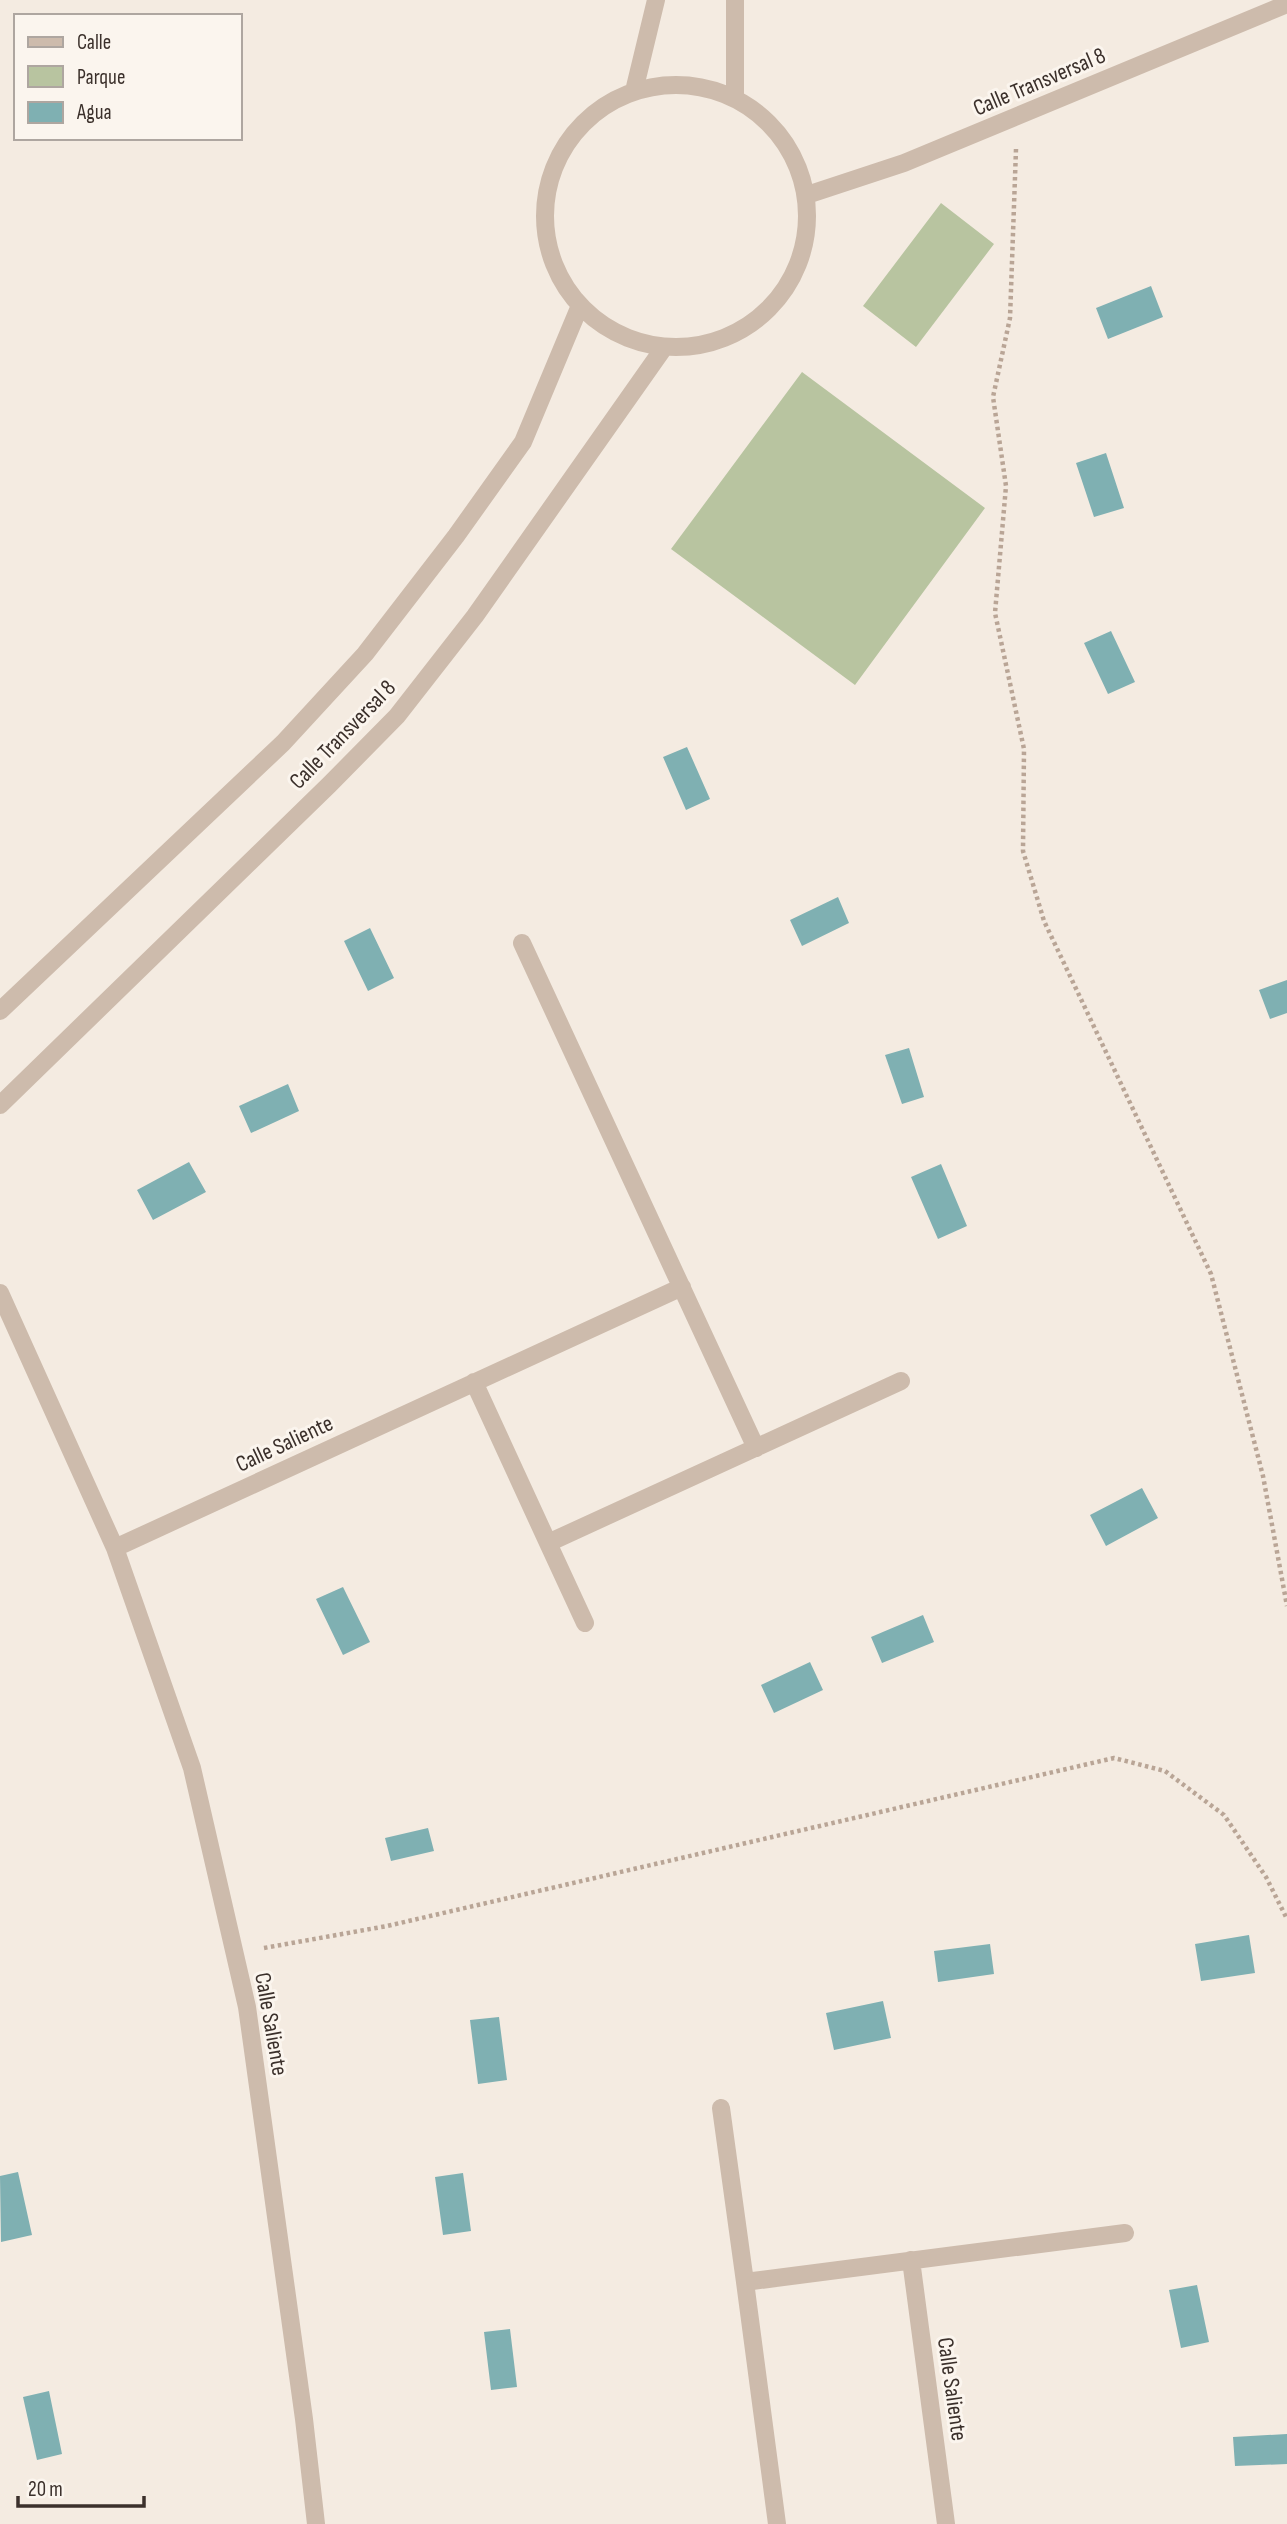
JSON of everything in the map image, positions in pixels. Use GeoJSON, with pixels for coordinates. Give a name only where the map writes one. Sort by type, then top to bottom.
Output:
{"type":"FeatureCollection","features":[{"type":"Feature","properties":{"kind":"street"},"geometry":{"type":"LineString","coordinates":[[634,91],[656,0]]}},
{"type":"Feature","properties":{"kind":"street"},"geometry":{"type":"LineString","coordinates":[[735,0],[735,99]]}},
{"type":"Feature","properties":{"kind":"street","name":"Calle Transversal 8"},"geometry":{"type":"LineString","coordinates":[[807,195],[904,163],[1287,5]]}},
{"type":"Feature","properties":{"kind":"street"},"geometry":{"type":"LineString","coordinates":[[668,84],[703,87],[735,99],[769,122],[794,156],[807,195],[803,256],[773,308],[723,342],[663,349],[617,336],[579,307],[551,262],[543,210],[556,159],[588,117],[634,91],[668,84]]}},
{"type":"Feature","properties":{"kind":"street","name":"Calle Transversal 8"},"geometry":{"type":"LineString","coordinates":[[0,1011],[283,743],[365,654],[456,536],[523,442],[579,307]]}},
{"type":"Feature","properties":{"kind":"street","name":"Calle Transversal 8"},"geometry":{"type":"LineString","coordinates":[[0,1105],[397,716],[475,616],[663,349]]}},
{"type":"Feature","properties":{"kind":"street"},"geometry":{"type":"LineString","coordinates":[[522,943],[756,1448]]}},
{"type":"Feature","properties":{"kind":"street","name":"Calle Saliente"},"geometry":{"type":"LineString","coordinates":[[115,1548],[682,1287]]}},
{"type":"Feature","properties":{"kind":"street","name":"Calle Saliente"},"geometry":{"type":"LineString","coordinates":[[0,1293],[115,1548],[192,1769],[247,2007],[316,2524]]}},
{"type":"Feature","properties":{"kind":"street"},"geometry":{"type":"LineString","coordinates":[[548,1543],[901,1381]]}},
{"type":"Feature","properties":{"kind":"street"},"geometry":{"type":"LineString","coordinates":[[474,1382],[585,1623]]}},
{"type":"Feature","properties":{"kind":"street"},"geometry":{"type":"LineString","coordinates":[[721,2108],[777,2524]]}},
{"type":"Feature","properties":{"kind":"street"},"geometry":{"type":"LineString","coordinates":[[745,2282],[1125,2233]]}},
{"type":"Feature","properties":{"kind":"street","name":"Calle Saliente"},"geometry":{"type":"LineString","coordinates":[[911,2260],[946,2524]]}},
{"type":"Feature","properties":{"kind":"path"},"geometry":{"type":"LineString","coordinates":[[1017,116],[1010,318],[993,397],[1006,486],[995,613],[1024,749],[1023,851],[1044,921],[1211,1274],[1263,1476],[1287,1606]]}},
{"type":"Feature","properties":{"kind":"path"},"geometry":{"type":"LineString","coordinates":[[235,1953],[387,1926],[1114,1758],[1165,1771],[1224,1815],[1266,1877],[1287,1919]]}},
{"type":"Feature","properties":{"kind":"green space"},"geometry":{"type":"Polygon","coordinates":[[[941,203],[994,244],[916,347],[863,306],[941,203]]]}},
{"type":"Feature","properties":{"kind":"green space"},"geometry":{"type":"Polygon","coordinates":[[[802,372],[985,508],[855,685],[671,549],[802,372]]]}},
{"type":"Feature","properties":{"kind":"water"},"geometry":{"type":"Polygon","coordinates":[[[1151,286],[1163,317],[1108,339],[1096,308],[1151,286]]]}},
{"type":"Feature","properties":{"kind":"water"},"geometry":{"type":"Polygon","coordinates":[[[1106,453],[1124,508],[1094,517],[1076,463],[1106,453]]]}},
{"type":"Feature","properties":{"kind":"water"},"geometry":{"type":"Polygon","coordinates":[[[1111,631],[1135,682],[1108,694],[1084,643],[1111,631]]]}},
{"type":"Feature","properties":{"kind":"water"},"geometry":{"type":"Polygon","coordinates":[[[687,747],[710,799],[686,810],[663,757],[687,747]]]}},
{"type":"Feature","properties":{"kind":"water"},"geometry":{"type":"Polygon","coordinates":[[[838,897],[849,923],[802,946],[790,920],[838,897]]]}},
{"type":"Feature","properties":{"kind":"water"},"geometry":{"type":"Polygon","coordinates":[[[370,928],[394,978],[368,991],[344,941],[370,928]]]}},
{"type":"Feature","properties":{"kind":"water"},"geometry":{"type":"Polygon","coordinates":[[[1287,980],[1287,1013],[1270,1019],[1259,990],[1287,980]]]}},
{"type":"Feature","properties":{"kind":"water"},"geometry":{"type":"Polygon","coordinates":[[[909,1048],[924,1097],[902,1104],[885,1055],[909,1048]]]}},
{"type":"Feature","properties":{"kind":"water"},"geometry":{"type":"Polygon","coordinates":[[[288,1084],[299,1111],[251,1133],[239,1106],[288,1084]]]}},
{"type":"Feature","properties":{"kind":"water"},"geometry":{"type":"Polygon","coordinates":[[[189,1162],[206,1192],[153,1220],[137,1190],[189,1162]]]}},
{"type":"Feature","properties":{"kind":"water"},"geometry":{"type":"Polygon","coordinates":[[[941,1164],[967,1226],[938,1239],[911,1177],[941,1164]]]}},
{"type":"Feature","properties":{"kind":"water"},"geometry":{"type":"Polygon","coordinates":[[[1142,1488],[1158,1518],[1106,1546],[1090,1515],[1142,1488]]]}},
{"type":"Feature","properties":{"kind":"water"},"geometry":{"type":"Polygon","coordinates":[[[343,1587],[370,1642],[343,1655],[316,1599],[343,1587]]]}},
{"type":"Feature","properties":{"kind":"water"},"geometry":{"type":"Polygon","coordinates":[[[923,1615],[934,1642],[882,1663],[871,1637],[923,1615]]]}},
{"type":"Feature","properties":{"kind":"water"},"geometry":{"type":"Polygon","coordinates":[[[810,1662],[823,1690],[774,1713],[761,1685],[810,1662]]]}},
{"type":"Feature","properties":{"kind":"water"},"geometry":{"type":"Polygon","coordinates":[[[428,1828],[434,1851],[391,1861],[385,1838],[428,1828]]]}},
{"type":"Feature","properties":{"kind":"water"},"geometry":{"type":"Polygon","coordinates":[[[1249,1935],[1255,1973],[1201,1981],[1195,1944],[1249,1935]]]}},
{"type":"Feature","properties":{"kind":"water"},"geometry":{"type":"Polygon","coordinates":[[[990,1944],[994,1974],[938,1982],[934,1951],[990,1944]]]}},
{"type":"Feature","properties":{"kind":"water"},"geometry":{"type":"Polygon","coordinates":[[[883,2001],[891,2038],[834,2050],[826,2013],[883,2001]]]}},
{"type":"Feature","properties":{"kind":"water"},"geometry":{"type":"Polygon","coordinates":[[[499,2017],[507,2080],[478,2084],[470,2020],[499,2017]]]}},
{"type":"Feature","properties":{"kind":"water"},"geometry":{"type":"Polygon","coordinates":[[[18,2172],[32,2235],[1,2242],[0,2176],[18,2172]]]}},
{"type":"Feature","properties":{"kind":"water"},"geometry":{"type":"Polygon","coordinates":[[[463,2173],[471,2231],[443,2235],[435,2177],[463,2173]]]}},
{"type":"Feature","properties":{"kind":"water"},"geometry":{"type":"Polygon","coordinates":[[[1197,2285],[1209,2342],[1181,2348],[1169,2290],[1197,2285]]]}},
{"type":"Feature","properties":{"kind":"water"},"geometry":{"type":"Polygon","coordinates":[[[510,2329],[517,2387],[491,2390],[484,2332],[510,2329]]]}},
{"type":"Feature","properties":{"kind":"water"},"geometry":{"type":"Polygon","coordinates":[[[49,2391],[62,2454],[37,2460],[23,2397],[49,2391]]]}},
{"type":"Feature","properties":{"kind":"water"},"geometry":{"type":"Polygon","coordinates":[[[1287,2434],[1287,2464],[1235,2466],[1233,2437],[1287,2434]]]}}]}
